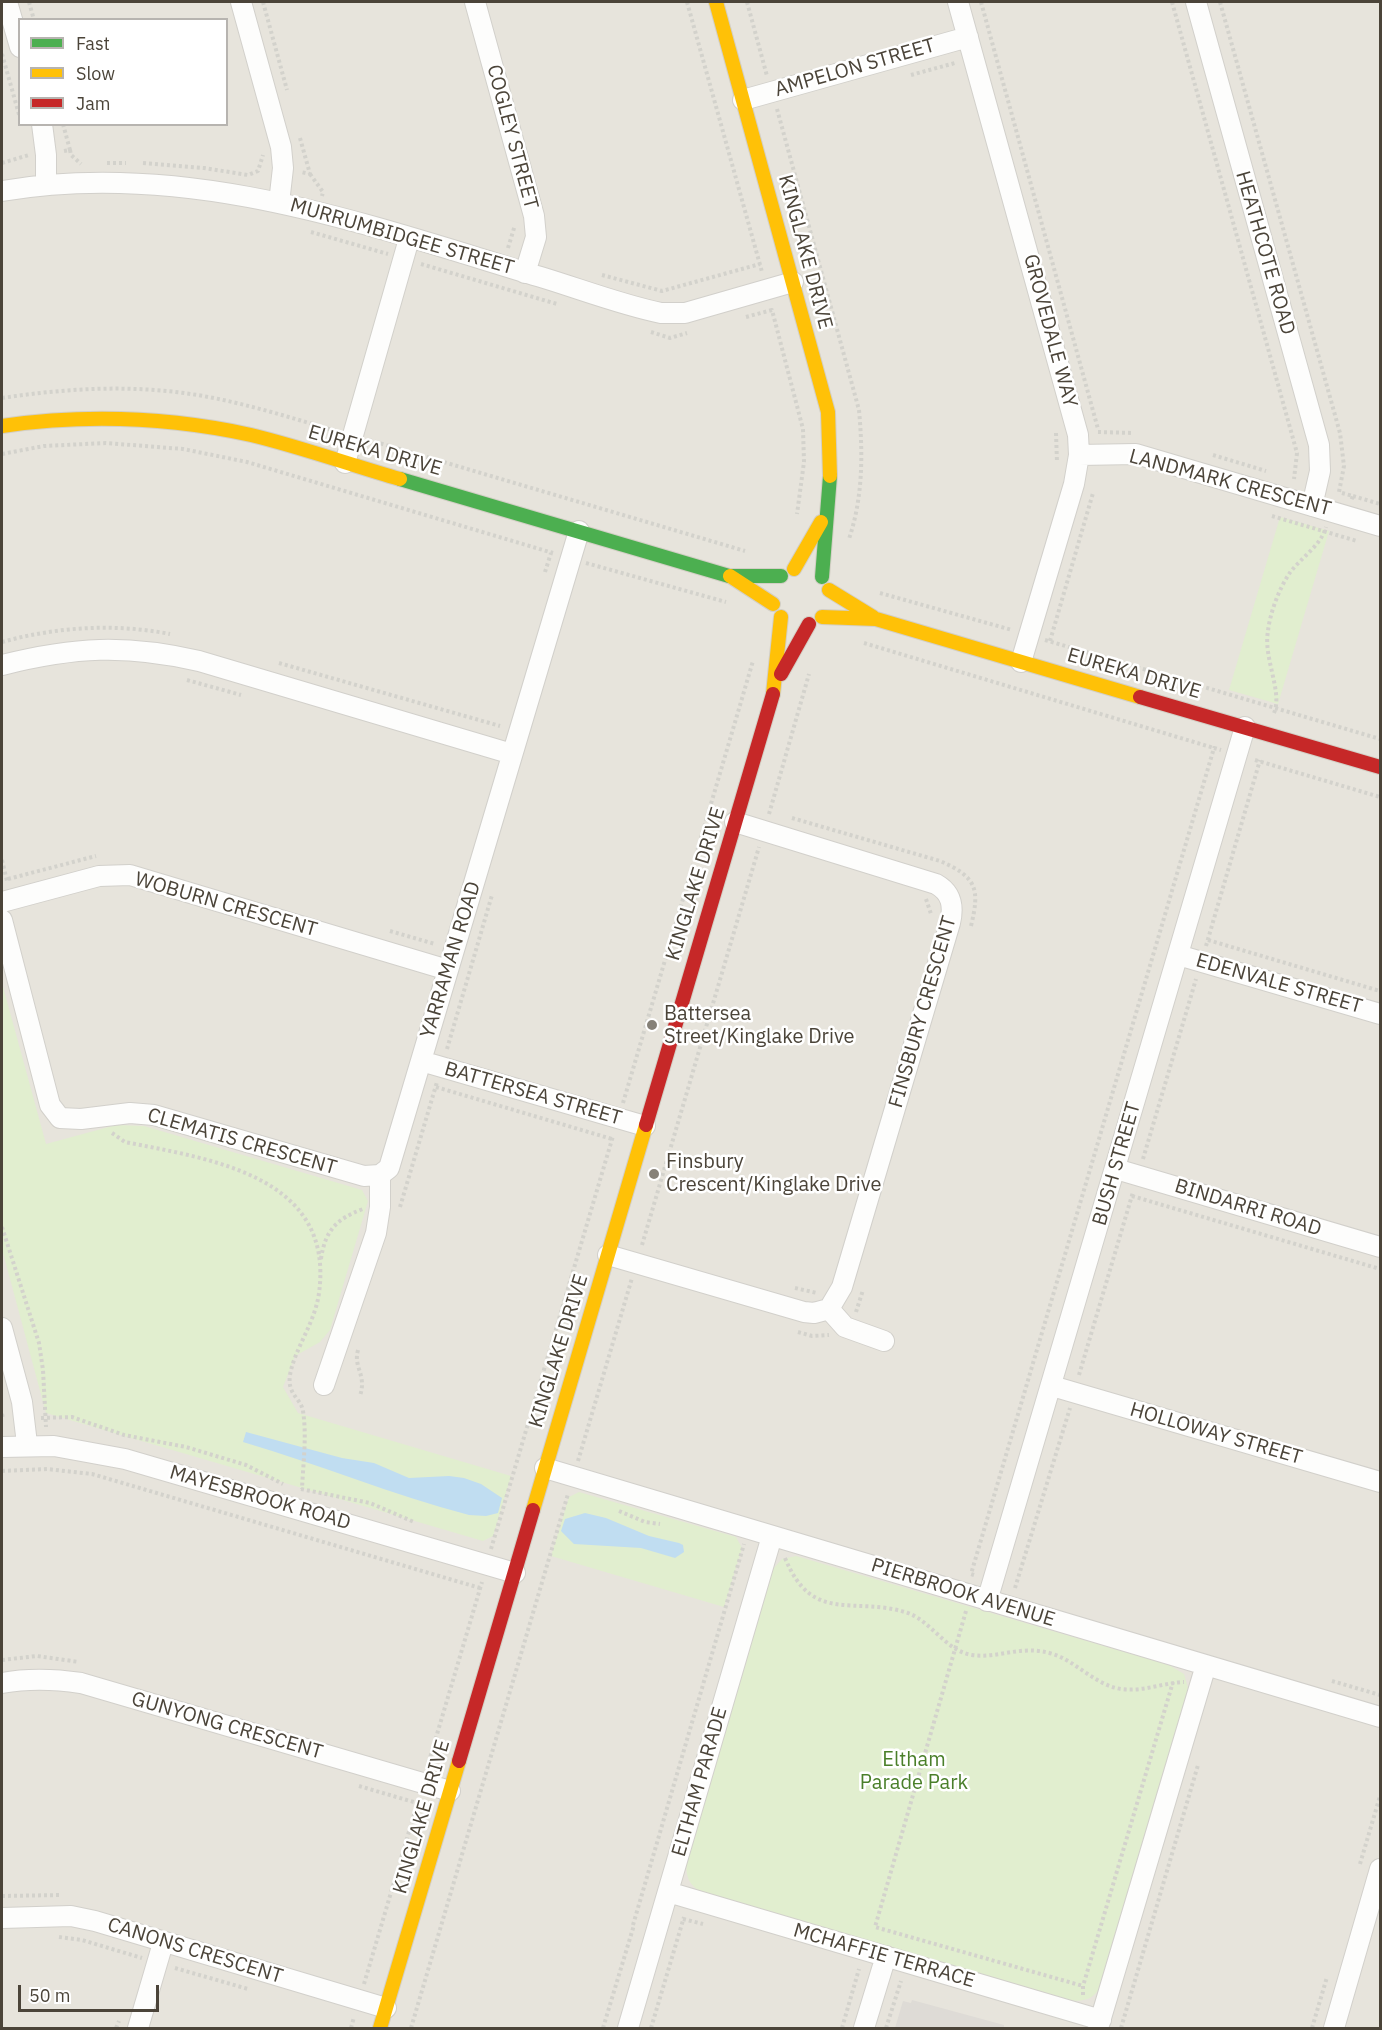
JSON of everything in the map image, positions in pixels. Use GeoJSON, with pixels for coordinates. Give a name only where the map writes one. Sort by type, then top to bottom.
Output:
{"type":"FeatureCollection","features":[{"type":"Feature","properties":{"kind":"street"},"geometry":{"type":"LineString","coordinates":[[7,2],[18,40]]}},
{"type":"Feature","properties":{"kind":"street"},"geometry":{"type":"LineString","coordinates":[[241,2],[281,147],[283,168],[279,202]]}},
{"type":"Feature","properties":{"kind":"street","name":"COGLEY STREET"},"geometry":{"type":"LineString","coordinates":[[475,2],[534,216],[536,237],[525,273]]}},
{"type":"Feature","properties":{"kind":"street","name":"KINGLAKE DRIVE"},"geometry":{"type":"LineString","coordinates":[[716,2],[831,428],[832,460],[824,517],[822,577]]}},
{"type":"Feature","properties":{"kind":"street","name":"GROVEDALE WAY"},"geometry":{"type":"LineString","coordinates":[[958,2],[958,39],[1072,407],[1079,455],[1074,484],[1021,662]]}},
{"type":"Feature","properties":{"kind":"street","name":"HEATHCOTE ROAD"},"geometry":{"type":"LineString","coordinates":[[1196,2],[1319,445],[1320,471],[1312,506]]}},
{"type":"Feature","properties":{"kind":"street","name":"AMPELON STREET"},"geometry":{"type":"LineString","coordinates":[[743,100],[958,39]]}},
{"type":"Feature","properties":{"kind":"street"},"geometry":{"type":"LineString","coordinates":[[42,126],[46,155],[46,185]]}},
{"type":"Feature","properties":{"kind":"street","name":"MURRUMBIDGEE STREET"},"geometry":{"type":"LineString","coordinates":[[2,191],[46,185],[157,184],[234,193],[279,202],[654,312],[670,314],[793,282]]}},
{"type":"Feature","properties":{"kind":"street"},"geometry":{"type":"LineString","coordinates":[[345,463],[409,239]]}},
{"type":"Feature","properties":{"kind":"street","name":"EUREKA DRIVE"},"geometry":{"type":"LineString","coordinates":[[2,426],[78,417],[147,418],[226,429],[729,576],[773,604]]}},
{"type":"Feature","properties":{"kind":"street","name":"LANDMARK CRESCENT"},"geometry":{"type":"LineString","coordinates":[[1079,455],[1136,454],[1380,526]]}},
{"type":"Feature","properties":{"kind":"street","name":"KINGLAKE DRIVE"},"geometry":{"type":"LineString","coordinates":[[787,573],[824,517]]}},
{"type":"Feature","properties":{"kind":"street","name":"YARRAMAN ROAD"},"geometry":{"type":"LineString","coordinates":[[324,1385],[376,1233],[380,1202],[380,1175],[389,1168],[421,1061],[439,967],[512,754],[579,531]]}},
{"type":"Feature","properties":{"kind":"street"},"geometry":{"type":"LineString","coordinates":[[809,569],[822,577],[829,590],[830,600],[816,621],[794,625],[781,617],[773,604],[773,589],[787,573],[809,569]]}},
{"type":"Feature","properties":{"kind":"street","name":"EUREKA DRIVE"},"geometry":{"type":"LineString","coordinates":[[729,576],[787,573]]}},
{"type":"Feature","properties":{"kind":"street","name":"EUREKA DRIVE"},"geometry":{"type":"LineString","coordinates":[[829,590],[876,619],[1380,767]]}},
{"type":"Feature","properties":{"kind":"street","name":"KINGLAKE DRIVE"},"geometry":{"type":"LineString","coordinates":[[380,2028],[776,684],[782,634],[781,617]]}},
{"type":"Feature","properties":{"kind":"street","name":"EUREKA DRIVE"},"geometry":{"type":"LineString","coordinates":[[816,621],[876,619]]}},
{"type":"Feature","properties":{"kind":"street","name":"KINGLAKE DRIVE"},"geometry":{"type":"LineString","coordinates":[[776,684],[816,621]]}},
{"type":"Feature","properties":{"kind":"street"},"geometry":{"type":"LineString","coordinates":[[2,665],[48,653],[104,648],[159,652],[199,660],[512,754]]}},
{"type":"Feature","properties":{"kind":"street","name":"BUSH STREET"},"geometry":{"type":"LineString","coordinates":[[979,1598],[993,1581],[1245,727]]}},
{"type":"Feature","properties":{"kind":"street","name":"FINSBURY CRESCENT"},"geometry":{"type":"LineString","coordinates":[[735,822],[928,880],[948,892],[952,906],[950,923],[842,1287],[829,1309]]}},
{"type":"Feature","properties":{"kind":"street","name":"WOBURN CRESCENT"},"geometry":{"type":"LineString","coordinates":[[2,902],[99,876],[130,875],[439,967]]}},
{"type":"Feature","properties":{"kind":"street","name":"CLEMATIS CRESCENT"},"geometry":{"type":"LineString","coordinates":[[2,920],[50,1105],[60,1118],[69,1120],[130,1113],[154,1115],[364,1176],[380,1175]]}},
{"type":"Feature","properties":{"kind":"street","name":"EDENVALE STREET"},"geometry":{"type":"LineString","coordinates":[[1178,955],[1380,1014]]}},
{"type":"Feature","properties":{"kind":"street","name":"BATTERSEA STREET"},"geometry":{"type":"LineString","coordinates":[[421,1061],[645,1126]]}},
{"type":"Feature","properties":{"kind":"street","name":"BINDARRI ROAD"},"geometry":{"type":"LineString","coordinates":[[1116,1169],[1380,1247]]}},
{"type":"Feature","properties":{"kind":"street"},"geometry":{"type":"LineString","coordinates":[[608,1255],[634,1273],[804,1312],[814,1313],[829,1309],[845,1327],[884,1341]]}},
{"type":"Feature","properties":{"kind":"street"},"geometry":{"type":"LineString","coordinates":[[2,1328],[25,1418],[37,1445]]}},
{"type":"Feature","properties":{"kind":"street","name":"HOLLOWAY STREET"},"geometry":{"type":"LineString","coordinates":[[1052,1386],[1380,1482]]}},
{"type":"Feature","properties":{"kind":"street","name":"MAYESBROOK ROAD"},"geometry":{"type":"LineString","coordinates":[[2,1447],[37,1445],[83,1449],[124,1459],[515,1573]]}},
{"type":"Feature","properties":{"kind":"street","name":"PIERBROOK AVENUE"},"geometry":{"type":"LineString","coordinates":[[545,1468],[770,1543],[979,1598],[1380,1717]]}},
{"type":"Feature","properties":{"kind":"street","name":"ELTHAM PARADE"},"geometry":{"type":"LineString","coordinates":[[628,2028],[770,1543]]}},
{"type":"Feature","properties":{"kind":"street"},"geometry":{"type":"LineString","coordinates":[[1094,2021],[1206,1665]]}},
{"type":"Feature","properties":{"kind":"street","name":"GUNYONG CRESCENT"},"geometry":{"type":"LineString","coordinates":[[2,1683],[42,1679],[81,1683],[450,1791]]}},
{"type":"Feature","properties":{"kind":"street"},"geometry":{"type":"LineString","coordinates":[[1334,2028],[1380,1869]]}},
{"type":"Feature","properties":{"kind":"street","name":"MCHAFFIE TERRACE"},"geometry":{"type":"LineString","coordinates":[[668,1892],[886,1956],[1094,2021]]}},
{"type":"Feature","properties":{"kind":"street","name":"CANONS CRESCENT"},"geometry":{"type":"LineString","coordinates":[[2,1918],[71,1916],[386,2007]]}},
{"type":"Feature","properties":{"kind":"street"},"geometry":{"type":"LineString","coordinates":[[138,2028],[163,1943]]}},
{"type":"Feature","properties":{"kind":"street"},"geometry":{"type":"LineString","coordinates":[[864,2028],[886,1956]]}},
{"type":"Feature","properties":{"kind":"path"},"geometry":{"type":"LineString","coordinates":[[29,2],[33,18]]}},
{"type":"Feature","properties":{"kind":"path"},"geometry":{"type":"LineString","coordinates":[[687,2],[803,429],[804,462],[797,516]]}},
{"type":"Feature","properties":{"kind":"path"},"geometry":{"type":"LineString","coordinates":[[1172,2],[1297,453],[1294,479]]}},
{"type":"Feature","properties":{"kind":"path"},"geometry":{"type":"LineString","coordinates":[[1220,2],[1340,433],[1344,466],[1339,492]]}},
{"type":"Feature","properties":{"kind":"path"},"geometry":{"type":"LineString","coordinates":[[958,39],[958,74]]}},
{"type":"Feature","properties":{"kind":"path"},"geometry":{"type":"LineString","coordinates":[[2,54],[18,111]]}},
{"type":"Feature","properties":{"kind":"path"},"geometry":{"type":"LineString","coordinates":[[64,126],[71,155],[82,165],[90,164]]}},
{"type":"Feature","properties":{"kind":"path"},"geometry":{"type":"LineString","coordinates":[[102,163],[204,168],[248,175],[258,171],[263,155],[260,144]]}},
{"type":"Feature","properties":{"kind":"path"},"geometry":{"type":"LineString","coordinates":[[2,163],[30,155],[46,155],[70,150]]}},
{"type":"Feature","properties":{"kind":"path"},"geometry":{"type":"LineString","coordinates":[[302,230],[562,306]]}},
{"type":"Feature","properties":{"kind":"path"},"geometry":{"type":"LineString","coordinates":[[738,319],[772,310]]}},
{"type":"Feature","properties":{"kind":"path"},"geometry":{"type":"LineString","coordinates":[[649,332],[670,338],[693,332]]}},
{"type":"Feature","properties":{"kind":"path"},"geometry":{"type":"LineString","coordinates":[[1055,471],[1056,432]]}},
{"type":"Feature","properties":{"kind":"path"},"geometry":{"type":"LineString","coordinates":[[2,454],[44,446],[106,443],[183,449],[247,462],[571,559],[731,604]]}},
{"type":"Feature","properties":{"kind":"path"},"geometry":{"type":"LineString","coordinates":[[1353,496],[1380,504]]}},
{"type":"Feature","properties":{"kind":"path"},"geometry":{"type":"LineString","coordinates":[[1260,762],[1266,734],[1276,709],[1276,692],[1266,655],[1268,629],[1289,574],[1325,532],[1327,522],[1340,513]]}},
{"type":"Feature","properties":{"kind":"path"},"geometry":{"type":"LineString","coordinates":[[1267,515],[1358,541]]}},
{"type":"Feature","properties":{"kind":"path"},"geometry":{"type":"LineString","coordinates":[[544,574],[550,552]]}},
{"type":"Feature","properties":{"kind":"path"},"geometry":{"type":"LineString","coordinates":[[873,590],[1380,740]]}},
{"type":"Feature","properties":{"kind":"path"},"geometry":{"type":"LineString","coordinates":[[1010,630],[1013,618]]}},
{"type":"Feature","properties":{"kind":"path"},"geometry":{"type":"LineString","coordinates":[[2,642],[69,629],[106,627],[145,629],[173,635]]}},
{"type":"Feature","properties":{"kind":"path"},"geometry":{"type":"LineString","coordinates":[[857,641],[1380,797]]}},
{"type":"Feature","properties":{"kind":"path"},"geometry":{"type":"LineString","coordinates":[[267,660],[500,728],[503,717]]}},
{"type":"Feature","properties":{"kind":"path"},"geometry":{"type":"LineString","coordinates":[[487,1565],[753,660]]}},
{"type":"Feature","properties":{"kind":"path"},"geometry":{"type":"LineString","coordinates":[[411,2028],[812,667]]}},
{"type":"Feature","properties":{"kind":"path"},"geometry":{"type":"LineString","coordinates":[[184,679],[242,696]]}},
{"type":"Feature","properties":{"kind":"path"},"geometry":{"type":"LineString","coordinates":[[1022,1589],[971,1574],[1214,748]]}},
{"type":"Feature","properties":{"kind":"path"},"geometry":{"type":"LineString","coordinates":[[770,811],[940,861],[961,870],[969,878],[976,895],[968,936]]}},
{"type":"Feature","properties":{"kind":"path"},"geometry":{"type":"LineString","coordinates":[[758,850],[769,853]]}},
{"type":"Feature","properties":{"kind":"path"},"geometry":{"type":"LineString","coordinates":[[915,896],[926,899],[932,913],[928,924]]}},
{"type":"Feature","properties":{"kind":"path"},"geometry":{"type":"LineString","coordinates":[[438,933],[439,967]]}},
{"type":"Feature","properties":{"kind":"path"},"geometry":{"type":"LineString","coordinates":[[1208,940],[1380,991]]}},
{"type":"Feature","properties":{"kind":"path"},"geometry":{"type":"LineString","coordinates":[[436,1087],[612,1139]]}},
{"type":"Feature","properties":{"kind":"path"},"geometry":{"type":"LineString","coordinates":[[105,1116],[112,1133],[125,1142],[215,1160],[251,1174],[277,1190],[304,1217],[313,1233],[320,1263]]}},
{"type":"Feature","properties":{"kind":"path"},"geometry":{"type":"LineString","coordinates":[[1132,1196],[1380,1269]]}},
{"type":"Feature","properties":{"kind":"path"},"geometry":{"type":"LineString","coordinates":[[302,1489],[303,1409],[292,1394],[290,1373],[319,1295],[320,1263],[327,1233],[333,1225],[380,1202]]}},
{"type":"Feature","properties":{"kind":"path"},"geometry":{"type":"LineString","coordinates":[[2,1228],[39,1343],[46,1418],[37,1445]]}},
{"type":"Feature","properties":{"kind":"path"},"geometry":{"type":"LineString","coordinates":[[642,1244],[653,1247]]}},
{"type":"Feature","properties":{"kind":"path"},"geometry":{"type":"LineString","coordinates":[[634,1273],[642,1285]]}},
{"type":"Feature","properties":{"kind":"path"},"geometry":{"type":"LineString","coordinates":[[790,1329],[820,1336],[832,1334],[845,1327],[856,1313],[866,1278]]}},
{"type":"Feature","properties":{"kind":"path"},"geometry":{"type":"LineString","coordinates":[[785,1285],[819,1293],[822,1283]]}},
{"type":"Feature","properties":{"kind":"path"},"geometry":{"type":"LineString","coordinates":[[25,1418],[87,1421],[124,1435],[229,1459],[286,1486]]}},
{"type":"Feature","properties":{"kind":"path"},"geometry":{"type":"LineString","coordinates":[[2,1471],[47,1469],[92,1474],[480,1588]]}},
{"type":"Feature","properties":{"kind":"path"},"geometry":{"type":"LineString","coordinates":[[294,1487],[370,1503],[418,1524]]}},
{"type":"Feature","properties":{"kind":"path"},"geometry":{"type":"LineString","coordinates":[[567,1497],[578,1498]]}},
{"type":"Feature","properties":{"kind":"path"},"geometry":{"type":"LineString","coordinates":[[617,1510],[645,1522],[670,1525]]}},
{"type":"Feature","properties":{"kind":"path"},"geometry":{"type":"LineString","coordinates":[[482,1542],[493,1544]]}},
{"type":"Feature","properties":{"kind":"path"},"geometry":{"type":"LineString","coordinates":[[736,1543],[770,1543],[785,1557],[795,1580],[804,1591],[818,1599],[837,1605],[908,1613],[925,1622],[956,1648],[973,1655],[1016,1649],[1053,1654],[1106,1684],[1118,1688],[1137,1690],[1173,1682],[1201,1684]]}},
{"type":"Feature","properties":{"kind":"path"},"geometry":{"type":"LineString","coordinates":[[633,1924],[744,1544]]}},
{"type":"Feature","properties":{"kind":"path"},"geometry":{"type":"LineString","coordinates":[[979,1598],[956,1648],[875,1927],[1083,1986]]}},
{"type":"Feature","properties":{"kind":"path"},"geometry":{"type":"LineString","coordinates":[[1324,1678],[1380,1695]]}},
{"type":"Feature","properties":{"kind":"path"},"geometry":{"type":"LineString","coordinates":[[1094,2021],[1083,1986],[1173,1682]]}},
{"type":"Feature","properties":{"kind":"path"},"geometry":{"type":"LineString","coordinates":[[1120,2028],[1200,1757]]}},
{"type":"Feature","properties":{"kind":"path"},"geometry":{"type":"LineString","coordinates":[[349,1783],[417,1803]]}},
{"type":"Feature","properties":{"kind":"path"},"geometry":{"type":"LineString","coordinates":[[651,2028],[689,1899]]}},
{"type":"Feature","properties":{"kind":"path"},"geometry":{"type":"LineString","coordinates":[[54,1936],[82,1940],[254,1990]]}},
{"type":"Feature","properties":{"kind":"path"},"geometry":{"type":"LineString","coordinates":[[842,2028],[859,1969]]}},
{"type":"Feature","properties":{"kind":"path"},"geometry":{"type":"LineString","coordinates":[[886,2028],[900,1981]]}},
{"type":"Feature","properties":{"kind":"path"},"geometry":{"type":"LineString","coordinates":[[342,2016],[354,2019]]}},
{"type":"Feature","properties":{"kind":"shaded area"},"geometry":{"type":"Polygon","coordinates":[[[2,2],[1380,2],[1380,2028],[2,2028],[2,2]]]}},
{"type":"Feature","properties":{"kind":"green space"},"geometry":{"type":"Polygon","coordinates":[[[1280,517],[1329,531],[1278,704],[1229,690],[1280,517]]]}},
{"type":"Feature","properties":{"kind":"green space"},"geometry":{"type":"Polygon","coordinates":[[[2,983],[46,1144],[116,1125],[144,1126],[362,1190],[368,1201],[330,1330],[320,1342],[295,1356],[283,1387],[298,1413],[511,1476],[493,1536],[483,1541],[46,1413],[2,1249],[2,983]]]}},
{"type":"Feature","properties":{"kind":"green space"},"geometry":{"type":"Polygon","coordinates":[[[579,1492],[736,1537],[742,1548],[724,1607],[551,1556],[569,1497],[579,1492]]]}},
{"type":"Feature","properties":{"kind":"green space","name":"Eltham Parade Park"},"geometry":{"type":"Polygon","coordinates":[[[796,1556],[1169,1665],[1184,1674],[1188,1688],[1186,1697],[1102,1983],[1096,1993],[1088,1999],[1067,2000],[704,1893],[691,1883],[687,1875],[687,1859],[773,1569],[782,1559],[796,1556]]]}},
{"type":"Feature","properties":{"kind":"water"},"geometry":{"type":"Polygon","coordinates":[[[246,1432],[342,1458],[374,1463],[409,1478],[449,1476],[464,1478],[481,1484],[502,1498],[498,1513],[486,1516],[469,1515],[412,1498],[243,1442],[246,1432]]]}},
{"type":"Feature","properties":{"kind":"water"},"geometry":{"type":"Polygon","coordinates":[[[585,1513],[606,1518],[649,1536],[679,1543],[683,1545],[684,1552],[675,1558],[641,1548],[574,1544],[561,1531],[565,1519],[585,1513]]]}},
{"type":"Feature","properties":{"kind":"building"},"geometry":{"type":"Polygon","coordinates":[[[912,2000],[1004,2025],[1004,2028],[895,2028],[903,2001],[911,2003],[912,2000]]]}},
{"type":"Feature","properties":{"kind":"traffic: fast"},"geometry":{"type":"LineString","coordinates":[[822,577],[830,476]]}},
{"type":"Feature","properties":{"kind":"traffic: fast"},"geometry":{"type":"LineString","coordinates":[[400,479],[729,576],[781,576]]}},
{"type":"Feature","properties":{"kind":"traffic: slow"},"geometry":{"type":"LineString","coordinates":[[716,2],[828,412],[830,476]]}},
{"type":"Feature","properties":{"kind":"traffic: slow"},"geometry":{"type":"LineString","coordinates":[[2,426],[96,419],[189,424],[251,435],[400,479]]}},
{"type":"Feature","properties":{"kind":"traffic: slow"},"geometry":{"type":"LineString","coordinates":[[794,569],[821,522]]}},
{"type":"Feature","properties":{"kind":"traffic: slow"},"geometry":{"type":"LineString","coordinates":[[730,576],[773,604]]}},
{"type":"Feature","properties":{"kind":"traffic: slow"},"geometry":{"type":"LineString","coordinates":[[829,590],[873,617]]}},
{"type":"Feature","properties":{"kind":"traffic: slow"},"geometry":{"type":"LineString","coordinates":[[773,694],[781,617]]}},
{"type":"Feature","properties":{"kind":"traffic: slow"},"geometry":{"type":"LineString","coordinates":[[822,617],[876,619],[1140,697]]}},
{"type":"Feature","properties":{"kind":"traffic: slow"},"geometry":{"type":"LineString","coordinates":[[533,1510],[646,1125]]}},
{"type":"Feature","properties":{"kind":"traffic: slow"},"geometry":{"type":"LineString","coordinates":[[380,2028],[459,1761]]}},
{"type":"Feature","properties":{"kind":"traffic: jam"},"geometry":{"type":"LineString","coordinates":[[781,674],[809,624]]}},
{"type":"Feature","properties":{"kind":"traffic: jam"},"geometry":{"type":"LineString","coordinates":[[646,1125],[773,694]]}},
{"type":"Feature","properties":{"kind":"traffic: jam"},"geometry":{"type":"LineString","coordinates":[[1140,697],[1380,767]]}},
{"type":"Feature","properties":{"kind":"traffic: jam"},"geometry":{"type":"LineString","coordinates":[[459,1761],[533,1510]]}},
{"type":"Feature","properties":{"kind":"place","name":"Battersea Street/Kinglake Drive"},"geometry":{"type":"Point","coordinates":[652,1025]}},
{"type":"Feature","properties":{"kind":"place","name":"Finsbury Crescent/Kinglake Drive"},"geometry":{"type":"Point","coordinates":[654,1174]}}]}
